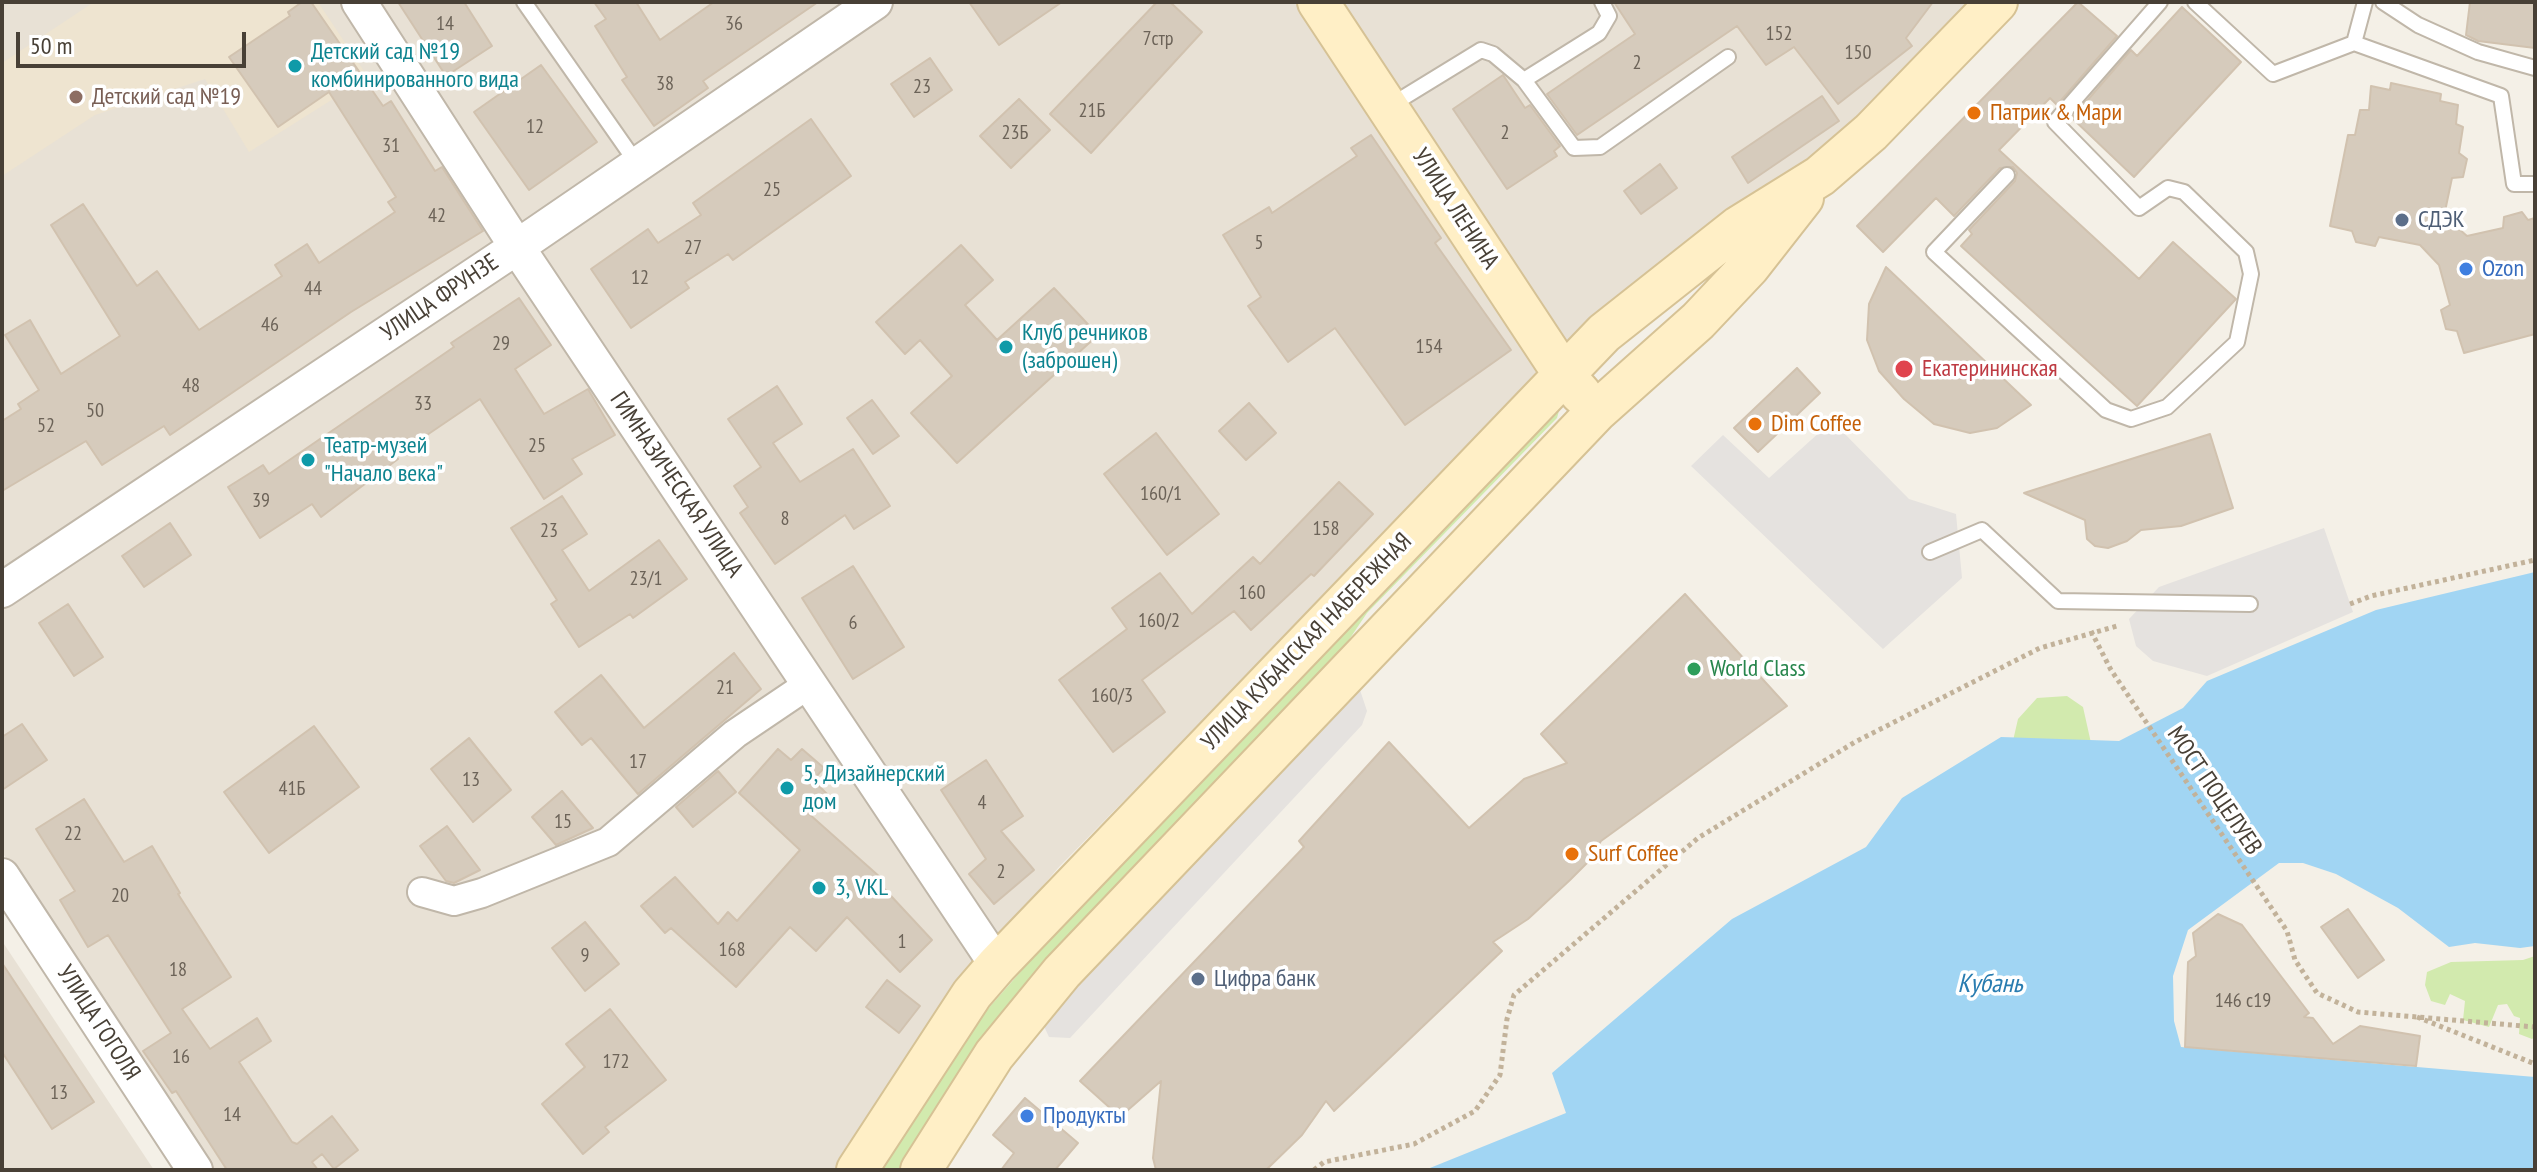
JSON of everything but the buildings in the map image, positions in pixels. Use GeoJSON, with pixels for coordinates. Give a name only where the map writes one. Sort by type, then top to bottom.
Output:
{"type":"FeatureCollection","features":[{"type":"Feature","properties":{"kind":"main road","name":"УЛИЦА ЛЕНИНА"},"geometry":{"type":"LineString","coordinates":[[1318,2],[1564,375],[1597,411]]}},
{"type":"Feature","properties":{"kind":"main road","name":"УЛИЦА КУБАНСКАЯ НАБЕРЕЖНАЯ"},"geometry":{"type":"LineString","coordinates":[[857,1170],[972,994],[997,965],[1604,333],[1738,227],[1820,176],[1871,132],[1983,7]]}},
{"type":"Feature","properties":{"kind":"main road","name":"УЛИЦА КУБАНСКАЯ НАБЕРЕЖНАЯ"},"geometry":{"type":"LineString","coordinates":[[921,1170],[994,1055],[1062,972],[1597,411],[1698,321],[1749,267],[1820,176]]}},
{"type":"Feature","properties":{"kind":"street","name":"ГИМНАЗИЧЕСКАЯ УЛИЦА"},"geometry":{"type":"LineString","coordinates":[[359,2],[517,247],[997,965]]}},
{"type":"Feature","properties":{"kind":"street","name":"УЛИЦА ФРУНЗЕ"},"geometry":{"type":"LineString","coordinates":[[2,590],[517,247],[875,2]]}},
{"type":"Feature","properties":{"kind":"street"},"geometry":{"type":"LineString","coordinates":[[422,892],[454,901],[608,842],[735,734],[809,684]]}},
{"type":"Feature","properties":{"kind":"street","name":"УЛИЦА ГОГОЛЯ"},"geometry":{"type":"LineString","coordinates":[[2,876],[195,1170]]}},
{"type":"Feature","properties":{"kind":"lane"},"geometry":{"type":"LineString","coordinates":[[524,2],[638,165]]}},
{"type":"Feature","properties":{"kind":"lane"},"geometry":{"type":"LineString","coordinates":[[1524,80],[1599,33],[1609,16],[1602,2]]}},
{"type":"Feature","properties":{"kind":"lane"},"geometry":{"type":"LineString","coordinates":[[2007,175],[1934,252],[2106,410],[2131,419],[2167,407],[2237,342],[2251,274],[2246,252],[2184,192],[2168,188],[2139,208],[2055,122],[2160,2]]}},
{"type":"Feature","properties":{"kind":"lane"},"geometry":{"type":"LineString","coordinates":[[2195,2],[2273,74],[2354,43],[2501,96],[2514,184],[2535,184]]}},
{"type":"Feature","properties":{"kind":"lane"},"geometry":{"type":"LineString","coordinates":[[2354,43],[2365,2]]}},
{"type":"Feature","properties":{"kind":"lane"},"geometry":{"type":"LineString","coordinates":[[2383,2],[2418,25],[2478,52],[2535,68]]}},
{"type":"Feature","properties":{"kind":"lane"},"geometry":{"type":"LineString","coordinates":[[1388,107],[1481,50],[1493,54],[1524,80],[1574,148],[1600,147],[1728,57]]}},
{"type":"Feature","properties":{"kind":"lane"},"geometry":{"type":"LineString","coordinates":[[1930,552],[1982,530],[2058,601],[2250,604]]}},
{"type":"Feature","properties":{"kind":"path"},"geometry":{"type":"LineString","coordinates":[[2350,604],[2371,596],[2535,560]]}},
{"type":"Feature","properties":{"kind":"path"},"geometry":{"type":"LineString","coordinates":[[1314,1170],[1324,1162],[1414,1144],[1475,1111],[1500,1075],[1507,1019],[1514,995],[1698,838],[1855,742],[2040,648],[2091,631],[2132,623]]}},
{"type":"Feature","properties":{"kind":"path","name":"МОСТ ПОЦЕЛУЕВ"},"geometry":{"type":"LineString","coordinates":[[2091,631],[2111,670],[2287,931],[2295,960],[2317,993],[2358,1012],[2535,1027]]}},
{"type":"Feature","properties":{"kind":"path"},"geometry":{"type":"LineString","coordinates":[[2408,1014],[2535,1064]]}},
{"type":"Feature","properties":{"kind":"shaded area"},"geometry":{"type":"Polygon","coordinates":[[[2,2],[1975,2],[1865,133],[1512,405],[1058,868],[963,980],[839,1170],[214,1170],[2,852],[2,2]]]}},
{"type":"Feature","properties":{"kind":"shaded area","name":"Детский сад №19"},"geometry":{"type":"Polygon","coordinates":[[[94,2],[318,2],[368,77],[249,152],[205,79],[95,115],[2,176],[2,63],[94,2]]]}},
{"type":"Feature","properties":{"kind":"shaded area"},"geometry":{"type":"Polygon","coordinates":[[[1832,421],[1909,499],[1956,514],[1962,578],[1883,649],[1691,466],[1723,435],[1769,478],[1832,421]]]}},
{"type":"Feature","properties":{"kind":"shaded area"},"geometry":{"type":"Polygon","coordinates":[[[2324,528],[2353,612],[2207,676],[2153,661],[2136,646],[2129,619],[2159,587],[2324,528]]]}},
{"type":"Feature","properties":{"kind":"shaded area"},"geometry":{"type":"Polygon","coordinates":[[[1358,684],[1367,711],[1362,725],[1070,1038],[1049,1037],[1041,1020],[1358,684]]]}},
{"type":"Feature","properties":{"kind":"shaded area"},"geometry":{"type":"Polygon","coordinates":[[[2,941],[154,1170],[2,1170],[2,941]]]}},
{"type":"Feature","properties":{"kind":"green space"},"geometry":{"type":"Polygon","coordinates":[[[1560,407],[1557,418],[1367,613],[1328,671],[903,1170],[876,1170],[979,1019],[1082,902],[1560,407]]]}},
{"type":"Feature","properties":{"kind":"green space"},"geometry":{"type":"Polygon","coordinates":[[[2067,696],[2083,707],[2091,743],[2012,745],[2018,719],[2037,698],[2067,696]]]}},
{"type":"Feature","properties":{"kind":"green space"},"geometry":{"type":"Polygon","coordinates":[[[2535,956],[2535,1037],[2532,1039],[2519,1034],[2520,1018],[2514,1016],[2507,1004],[2498,1005],[2489,1027],[2463,1020],[2465,1001],[2450,994],[2445,1005],[2431,1001],[2425,985],[2427,972],[2451,962],[2523,960],[2535,956]]]}},
{"type":"Feature","properties":{"kind":"water","name":"Кубань"},"geometry":{"type":"Polygon","coordinates":[[[2535,572],[2535,946],[2520,948],[2475,943],[2449,947],[2398,908],[2336,874],[2303,863],[2279,863],[2188,930],[2173,976],[2174,1021],[2181,1047],[2535,1077],[2535,1170],[1425,1170],[1566,1113],[1552,1073],[1732,919],[1866,847],[1902,798],[2001,737],[2119,741],[2183,708],[2207,681],[2376,610],[2535,572]]]}},
{"type":"Feature","properties":{"kind":"place","name":"Детский сад №19 комбинированного вида"},"geometry":{"type":"Point","coordinates":[295,66]}},
{"type":"Feature","properties":{"kind":"place","name":"Детский сад №19"},"geometry":{"type":"Point","coordinates":[76,97]}},
{"type":"Feature","properties":{"kind":"place","name":"Патрик & Мари"},"geometry":{"type":"Point","coordinates":[1974,113]}},
{"type":"Feature","properties":{"kind":"place","name":"СДЭК"},"geometry":{"type":"Point","coordinates":[2402,220]}},
{"type":"Feature","properties":{"kind":"place","name":"Ozon"},"geometry":{"type":"Point","coordinates":[2466,269]}},
{"type":"Feature","properties":{"kind":"place","name":"Клуб речников (заброшен)"},"geometry":{"type":"Point","coordinates":[1006,347]}},
{"type":"Feature","properties":{"kind":"place","name":"Екатерининская"},"geometry":{"type":"Point","coordinates":[1904,369]}},
{"type":"Feature","properties":{"kind":"place","name":"Dim Coffee"},"geometry":{"type":"Point","coordinates":[1755,424]}},
{"type":"Feature","properties":{"kind":"place","name":"Театр-музей \"Начало века\""},"geometry":{"type":"Point","coordinates":[308,460]}},
{"type":"Feature","properties":{"kind":"place","name":"World Class"},"geometry":{"type":"Point","coordinates":[1694,669]}},
{"type":"Feature","properties":{"kind":"place","name":"5, Дизайнерский дом"},"geometry":{"type":"Point","coordinates":[787,788]}},
{"type":"Feature","properties":{"kind":"place","name":"Surf Coffee"},"geometry":{"type":"Point","coordinates":[1572,854]}},
{"type":"Feature","properties":{"kind":"place","name":"3, VKL"},"geometry":{"type":"Point","coordinates":[819,888]}},
{"type":"Feature","properties":{"kind":"place","name":"Цифра банк"},"geometry":{"type":"Point","coordinates":[1198,979]}},
{"type":"Feature","properties":{"kind":"place","name":"Продукты"},"geometry":{"type":"Point","coordinates":[1027,1116]}}]}
